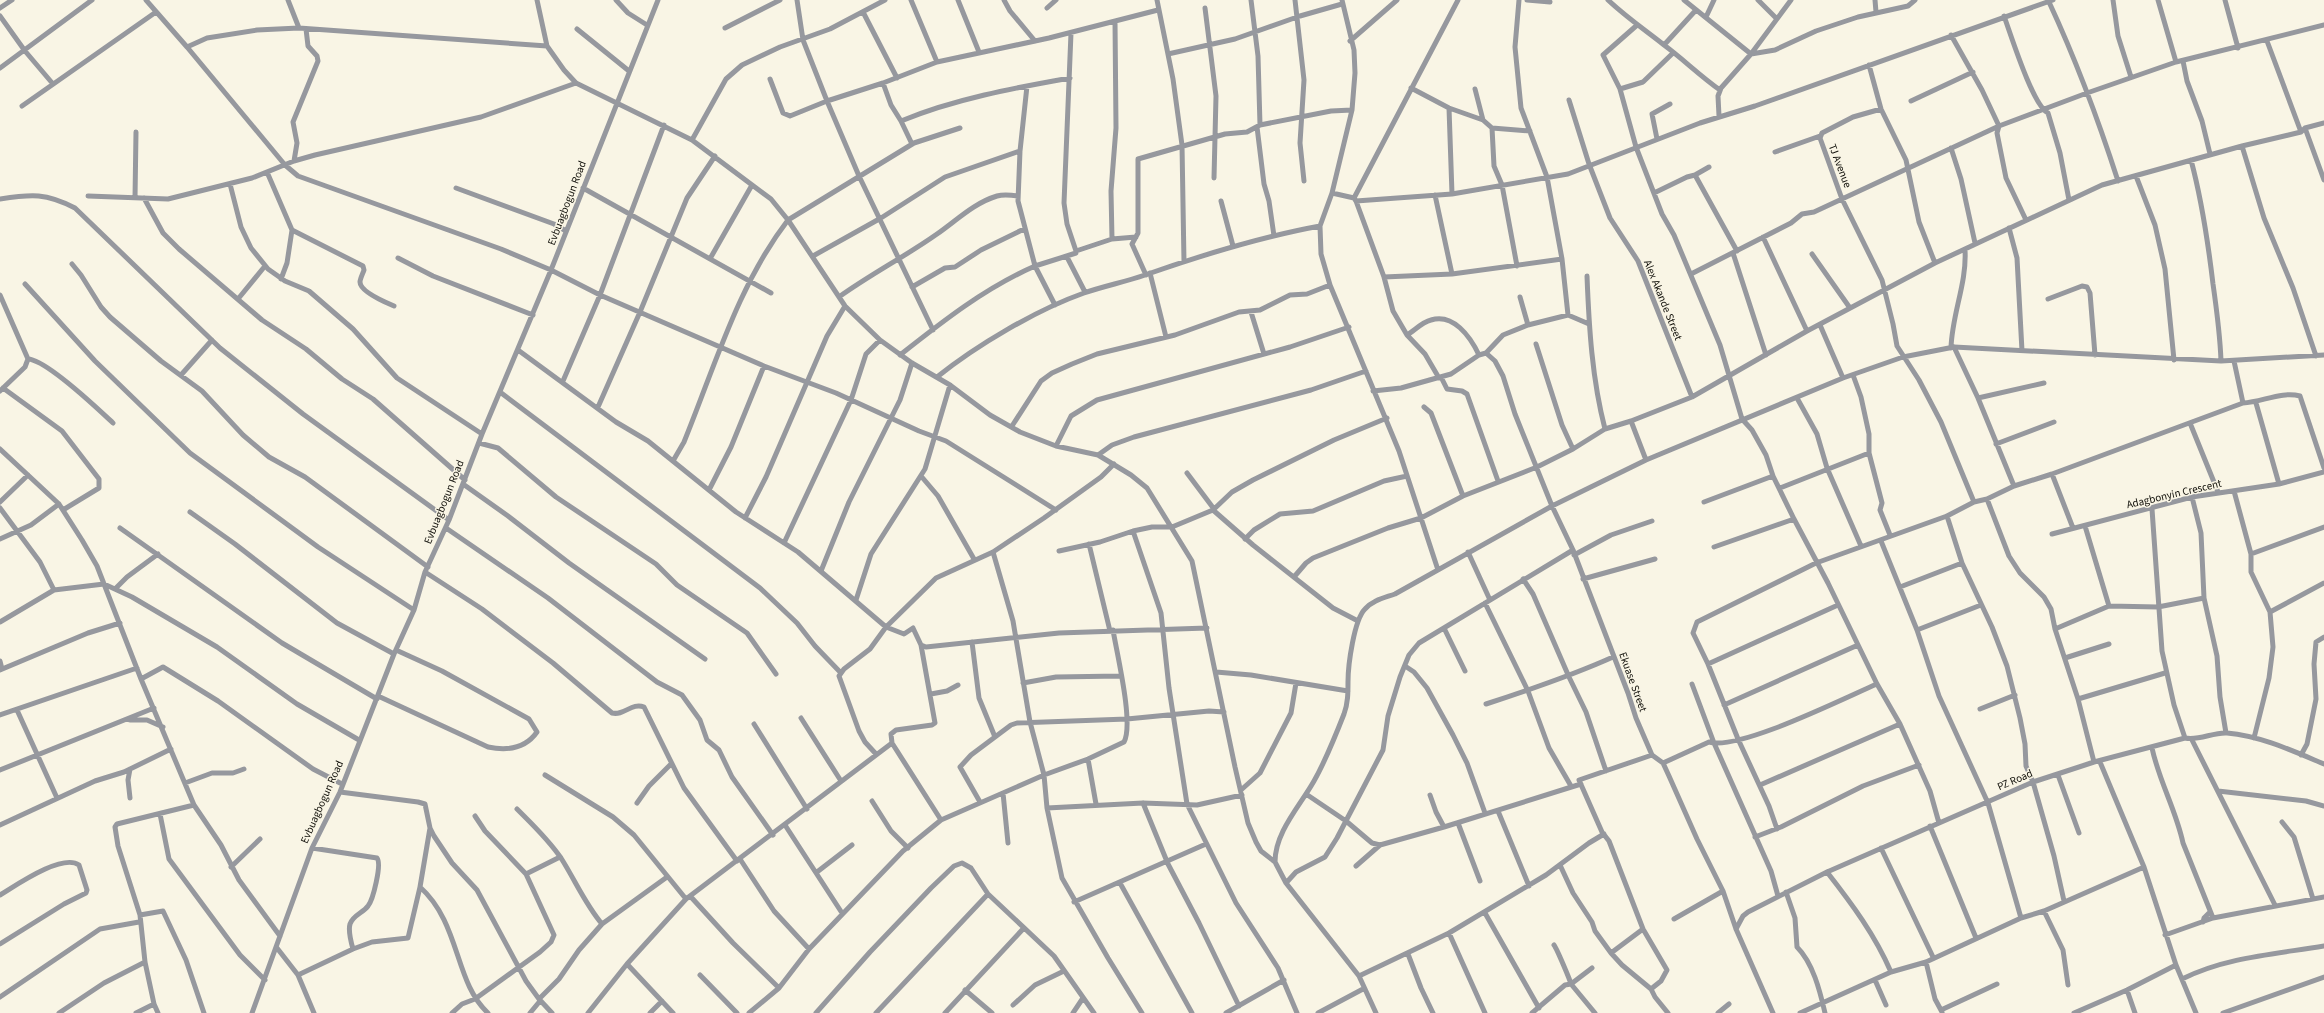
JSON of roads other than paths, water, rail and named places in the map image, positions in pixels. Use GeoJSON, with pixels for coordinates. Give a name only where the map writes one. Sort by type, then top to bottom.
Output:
{"type":"FeatureCollection","features":[{"type":"Feature","properties":{"kind":"street"},"geometry":{"type":"LineString","coordinates":[[0,8],[12,0]]}},
{"type":"Feature","properties":{"kind":"street"},"geometry":{"type":"LineString","coordinates":[[0,68],[92,0]]}},
{"type":"Feature","properties":{"kind":"street"},"geometry":{"type":"LineString","coordinates":[[146,0],[285,165],[298,176],[501,249],[551,270],[600,295],[764,366],[851,400],[946,440],[1056,510]]}},
{"type":"Feature","properties":{"kind":"street"},"geometry":{"type":"LineString","coordinates":[[288,0],[299,28]]}},
{"type":"Feature","properties":{"kind":"street"},"geometry":{"type":"LineString","coordinates":[[537,0],[547,46],[564,70],[576,83],[616,104],[664,125],[692,140],[771,199],[788,220],[813,256],[845,306],[880,340],[912,363],[950,385],[969,401],[1012,426],[1033,437],[1056,446],[1098,455],[1114,464],[1147,488],[1192,561],[1248,822],[1256,842],[1261,851],[1275,862],[1286,883],[1359,976],[1363,989],[1376,1013]]}},
{"type":"Feature","properties":{"kind":"street"},"geometry":{"type":"LineString","coordinates":[[616,0],[628,13],[647,25]]}},
{"type":"Feature","properties":{"kind":"street","name":"Evbuagbogun Road"},"geometry":{"type":"LineString","coordinates":[[252,1013],[277,948],[312,848],[340,792],[359,740],[414,610],[427,570],[446,528],[482,434],[551,270],[658,0]]}},
{"type":"Feature","properties":{"kind":"street"},"geometry":{"type":"LineString","coordinates":[[725,28],[780,0]]}},
{"type":"Feature","properties":{"kind":"street"},"geometry":{"type":"LineString","coordinates":[[797,0],[803,40],[827,100],[860,176],[933,330]]}},
{"type":"Feature","properties":{"kind":"street"},"geometry":{"type":"LineString","coordinates":[[692,140],[726,79],[749,62],[780,47],[803,40],[830,29],[885,0]]}},
{"type":"Feature","properties":{"kind":"street"},"geometry":{"type":"LineString","coordinates":[[911,0],[937,62]]}},
{"type":"Feature","properties":{"kind":"street"},"geometry":{"type":"LineString","coordinates":[[958,0],[978,52]]}},
{"type":"Feature","properties":{"kind":"street"},"geometry":{"type":"LineString","coordinates":[[1004,0],[1010,11],[1035,41]]}},
{"type":"Feature","properties":{"kind":"street"},"geometry":{"type":"LineString","coordinates":[[1047,8],[1056,0]]}},
{"type":"Feature","properties":{"kind":"street"},"geometry":{"type":"LineString","coordinates":[[1157,0],[1174,80],[1182,145],[1184,262]]}},
{"type":"Feature","properties":{"kind":"street"},"geometry":{"type":"LineString","coordinates":[[1251,0],[1258,56],[1259,126],[1264,184],[1269,201],[1274,236]]}},
{"type":"Feature","properties":{"kind":"street"},"geometry":{"type":"LineString","coordinates":[[1295,0],[1304,80],[1303,116],[1300,143],[1304,181]]}},
{"type":"Feature","properties":{"kind":"street"},"geometry":{"type":"LineString","coordinates":[[1350,41],[1397,0]]}},
{"type":"Feature","properties":{"kind":"street"},"geometry":{"type":"LineString","coordinates":[[1458,0],[1411,88],[1355,199],[1384,277],[1393,311],[1407,335],[1425,354],[1447,389],[1457,390],[1467,394],[1498,481]]}},
{"type":"Feature","properties":{"kind":"street"},"geometry":{"type":"LineString","coordinates":[[1519,0],[1515,47],[1521,108],[1523,119],[1530,131],[1547,176],[1562,259],[1568,315]]}},
{"type":"Feature","properties":{"kind":"street"},"geometry":{"type":"LineString","coordinates":[[1527,0],[1550,2]]}},
{"type":"Feature","properties":{"kind":"street"},"geometry":{"type":"LineString","coordinates":[[1608,0],[1636,26],[1664,45],[1698,75],[1720,90]]}},
{"type":"Feature","properties":{"kind":"street"},"geometry":{"type":"LineString","coordinates":[[1684,0],[1751,54],[1775,50],[1816,31],[1876,12],[1908,6],[1915,0]]}},
{"type":"Feature","properties":{"kind":"street"},"geometry":{"type":"LineString","coordinates":[[1706,17],[1714,0]]}},
{"type":"Feature","properties":{"kind":"street"},"geometry":{"type":"LineString","coordinates":[[1758,0],[1776,18]]}},
{"type":"Feature","properties":{"kind":"street"},"geometry":{"type":"LineString","coordinates":[[1719,116],[1720,90],[1751,54],[1776,18],[1791,0]]}},
{"type":"Feature","properties":{"kind":"street"},"geometry":{"type":"LineString","coordinates":[[1875,0],[1876,12]]}},
{"type":"Feature","properties":{"kind":"street"},"geometry":{"type":"LineString","coordinates":[[2113,0],[2118,36],[2131,77]]}},
{"type":"Feature","properties":{"kind":"street"},"geometry":{"type":"LineString","coordinates":[[2158,0],[2176,62]]}},
{"type":"Feature","properties":{"kind":"street"},"geometry":{"type":"LineString","coordinates":[[2225,0],[2238,48]]}},
{"type":"Feature","properties":{"kind":"street"},"geometry":{"type":"LineString","coordinates":[[1332,193],[1355,199],[1452,194],[1502,186],[1547,176],[1568,174],[1589,164],[1719,116],[1755,106],[2004,16],[2051,1],[2074,56],[2101,128],[2118,181]]}},
{"type":"Feature","properties":{"kind":"street"},"geometry":{"type":"LineString","coordinates":[[1168,54],[1210,45],[1254,33],[1342,2],[1350,41],[1354,50],[1355,74],[1352,110],[1332,193],[1320,226],[1321,254],[1330,285],[1349,327],[1373,391],[1387,418],[1438,570]]}},
{"type":"Feature","properties":{"kind":"street"},"geometry":{"type":"LineString","coordinates":[[1205,8],[1216,96],[1214,178]]}},
{"type":"Feature","properties":{"kind":"street"},"geometry":{"type":"LineString","coordinates":[[770,79],[783,113],[787,116],[795,115],[827,100],[883,83],[937,62],[1071,33],[1158,10]]}},
{"type":"Feature","properties":{"kind":"street"},"geometry":{"type":"LineString","coordinates":[[1664,45],[1696,10]]}},
{"type":"Feature","properties":{"kind":"street"},"geometry":{"type":"LineString","coordinates":[[22,106],[156,12]]}},
{"type":"Feature","properties":{"kind":"street"},"geometry":{"type":"LineString","coordinates":[[863,12],[897,78]]}},
{"type":"Feature","properties":{"kind":"street"},"geometry":{"type":"LineString","coordinates":[[0,16],[25,51],[53,84]]}},
{"type":"Feature","properties":{"kind":"street"},"geometry":{"type":"LineString","coordinates":[[2004,16],[2028,81],[2042,110],[2048,113],[2060,153],[2069,200]]}},
{"type":"Feature","properties":{"kind":"street"},"geometry":{"type":"LineString","coordinates":[[1112,239],[1111,191],[1116,128],[1115,21]]}},
{"type":"Feature","properties":{"kind":"street"},"geometry":{"type":"LineString","coordinates":[[1691,274],[1790,223],[1802,214],[1814,212],[1908,166],[1999,126],[2176,62],[2267,41],[2324,25]]}},
{"type":"Feature","properties":{"kind":"street"},"geometry":{"type":"LineString","coordinates":[[1636,26],[1603,55],[1620,89],[1636,147],[1654,193],[1691,274],[1720,345],[1742,419],[1752,430],[1766,455],[1773,476],[1794,519],[1877,684],[1900,724],[1930,790],[1939,823]]}},
{"type":"Feature","properties":{"kind":"street"},"geometry":{"type":"LineString","coordinates":[[187,47],[199,40],[214,37],[257,30],[299,28],[547,46]]}},
{"type":"Feature","properties":{"kind":"street"},"geometry":{"type":"LineString","coordinates":[[294,161],[297,143],[293,122],[318,61],[308,46],[306,29]]}},
{"type":"Feature","properties":{"kind":"street"},"geometry":{"type":"LineString","coordinates":[[577,29],[629,71]]}},
{"type":"Feature","properties":{"kind":"street"},"geometry":{"type":"LineString","coordinates":[[1071,33],[1070,78],[1063,179],[1067,224],[1076,250]]}},
{"type":"Feature","properties":{"kind":"street"},"geometry":{"type":"LineString","coordinates":[[1951,35],[1973,72],[1999,126],[1997,133],[2006,178],[2026,220]]}},
{"type":"Feature","properties":{"kind":"street"},"geometry":{"type":"LineString","coordinates":[[2267,41],[2324,180]]}},
{"type":"Feature","properties":{"kind":"street"},"geometry":{"type":"LineString","coordinates":[[1620,89],[1643,82],[1673,53]]}},
{"type":"Feature","properties":{"kind":"street"},"geometry":{"type":"LineString","coordinates":[[2183,61],[2187,81],[2202,121],[2210,154]]}},
{"type":"Feature","properties":{"kind":"street"},"geometry":{"type":"LineString","coordinates":[[1869,65],[1881,109],[1908,166],[1919,222],[1935,263]]}},
{"type":"Feature","properties":{"kind":"street"},"geometry":{"type":"LineString","coordinates":[[1911,101],[1973,72]]}},
{"type":"Feature","properties":{"kind":"street"},"geometry":{"type":"LineString","coordinates":[[901,121],[958,103],[1027,86],[1070,78]]}},
{"type":"Feature","properties":{"kind":"street"},"geometry":{"type":"LineString","coordinates":[[88,196],[168,199],[230,184],[267,172],[294,161],[480,117],[576,83]]}},
{"type":"Feature","properties":{"kind":"street"},"geometry":{"type":"LineString","coordinates":[[883,83],[891,105],[901,121],[912,144]]}},
{"type":"Feature","properties":{"kind":"street"},"geometry":{"type":"LineString","coordinates":[[1027,86],[1020,151],[1018,196],[1024,229],[1036,266],[1055,305]]}},
{"type":"Feature","properties":{"kind":"street"},"geometry":{"type":"LineString","coordinates":[[1411,88],[1449,108],[1483,120],[1492,128],[1530,131]]}},
{"type":"Feature","properties":{"kind":"street"},"geometry":{"type":"LineString","coordinates":[[1475,90],[1483,120]]}},
{"type":"Feature","properties":{"kind":"street","name":"Alex Akande Street"},"geometry":{"type":"LineString","coordinates":[[1569,100],[1589,164],[1610,218],[1638,261],[1692,397]]}},
{"type":"Feature","properties":{"kind":"street"},"geometry":{"type":"LineString","coordinates":[[1657,139],[1652,114],[1670,104]]}},
{"type":"Feature","properties":{"kind":"street"},"geometry":{"type":"LineString","coordinates":[[1449,108],[1452,194]]}},
{"type":"Feature","properties":{"kind":"street","name":"TJ Avenue"},"geometry":{"type":"LineString","coordinates":[[1881,109],[1853,117],[1820,136],[1842,198],[1885,290],[1897,346],[1919,380],[1941,422],[1974,502]]}},
{"type":"Feature","properties":{"kind":"street"},"geometry":{"type":"LineString","coordinates":[[1166,337],[1148,274],[1132,248],[1138,225],[1137,160],[1182,145],[1216,138],[1225,134],[1247,132],[1259,126],[1303,116],[1352,110]]}},
{"type":"Feature","properties":{"kind":"street"},"geometry":{"type":"LineString","coordinates":[[1294,577],[1306,563],[1313,558],[1388,528],[1420,518],[1463,496],[1537,467],[1573,449],[1605,429],[1631,421],[1692,397],[1807,331],[1935,263],[2069,200],[2118,181],[2324,123]]}},
{"type":"Feature","properties":{"kind":"street"},"geometry":{"type":"LineString","coordinates":[[563,381],[600,295],[664,125]]}},
{"type":"Feature","properties":{"kind":"street"},"geometry":{"type":"LineString","coordinates":[[673,461],[684,442],[750,280],[775,238],[788,220],[912,144],[960,128]]}},
{"type":"Feature","properties":{"kind":"street"},"geometry":{"type":"LineString","coordinates":[[1492,128],[1494,166],[1502,186],[1517,266]]}},
{"type":"Feature","properties":{"kind":"street"},"geometry":{"type":"LineString","coordinates":[[135,198],[136,132]]}},
{"type":"Feature","properties":{"kind":"street"},"geometry":{"type":"LineString","coordinates":[[1775,152],[1820,136]]}},
{"type":"Feature","properties":{"kind":"street"},"geometry":{"type":"LineString","coordinates":[[2242,146],[2264,218],[2294,288],[2316,356]]}},
{"type":"Feature","properties":{"kind":"street"},"geometry":{"type":"LineString","coordinates":[[1951,148],[1961,179],[1975,243]]}},
{"type":"Feature","properties":{"kind":"street"},"geometry":{"type":"LineString","coordinates":[[813,256],[881,218],[945,177],[1020,151]]}},
{"type":"Feature","properties":{"kind":"street"},"geometry":{"type":"LineString","coordinates":[[598,407],[640,312],[687,198],[715,156]]}},
{"type":"Feature","properties":{"kind":"street"},"geometry":{"type":"LineString","coordinates":[[2192,160],[2203,211],[2218,310],[2221,361]]}},
{"type":"Feature","properties":{"kind":"street"},"geometry":{"type":"LineString","coordinates":[[1654,193],[1687,177],[1695,176],[1709,166]]}},
{"type":"Feature","properties":{"kind":"street"},"geometry":{"type":"LineString","coordinates":[[267,172],[292,230],[287,263],[281,279]]}},
{"type":"Feature","properties":{"kind":"street"},"geometry":{"type":"LineString","coordinates":[[1695,176],[1735,252],[1766,355]]}},
{"type":"Feature","properties":{"kind":"street"},"geometry":{"type":"LineString","coordinates":[[2136,176],[2155,225],[2165,269],[2174,360]]}},
{"type":"Feature","properties":{"kind":"street"},"geometry":{"type":"LineString","coordinates":[[230,184],[241,227],[251,248],[265,266],[281,279],[309,291],[353,329],[397,378],[482,434]]}},
{"type":"Feature","properties":{"kind":"street"},"geometry":{"type":"LineString","coordinates":[[711,258],[752,185]]}},
{"type":"Feature","properties":{"kind":"street"},"geometry":{"type":"LineString","coordinates":[[456,188],[554,224],[566,231]]}},
{"type":"Feature","properties":{"kind":"street"},"geometry":{"type":"LineString","coordinates":[[583,188],[672,236],[771,293]]}},
{"type":"Feature","properties":{"kind":"street"},"geometry":{"type":"LineString","coordinates":[[0,199],[37,195],[54,198],[75,208],[212,340],[303,414],[449,520]]}},
{"type":"Feature","properties":{"kind":"street"},"geometry":{"type":"LineString","coordinates":[[1435,195],[1452,274]]}},
{"type":"Feature","properties":{"kind":"street"},"geometry":{"type":"LineString","coordinates":[[839,297],[873,273],[900,258],[938,233],[964,212],[998,196],[1018,196]]}},
{"type":"Feature","properties":{"kind":"street"},"geometry":{"type":"LineString","coordinates":[[144,198],[163,233],[262,320],[306,349],[342,379],[373,399],[464,482],[569,563],[705,659]]}},
{"type":"Feature","properties":{"kind":"street"},"geometry":{"type":"LineString","coordinates":[[1221,201],[1233,246]]}},
{"type":"Feature","properties":{"kind":"street"},"geometry":{"type":"LineString","coordinates":[[937,377],[988,342],[1055,305],[1085,292],[1148,274],[1233,246],[1320,226]]}},
{"type":"Feature","properties":{"kind":"street"},"geometry":{"type":"LineString","coordinates":[[2009,228],[2017,258],[2022,351]]}},
{"type":"Feature","properties":{"kind":"street"},"geometry":{"type":"LineString","coordinates":[[912,287],[945,268],[955,267],[981,250],[1024,229]]}},
{"type":"Feature","properties":{"kind":"street"},"geometry":{"type":"LineString","coordinates":[[292,230],[363,266],[364,270],[360,281],[362,286],[378,299],[394,306]]}},
{"type":"Feature","properties":{"kind":"street"},"geometry":{"type":"LineString","coordinates":[[900,355],[960,308],[1005,279],[1036,266],[1076,253],[1076,250],[1112,239],[1136,237]]}},
{"type":"Feature","properties":{"kind":"street"},"geometry":{"type":"LineString","coordinates":[[1763,237],[1807,331]]}},
{"type":"Feature","properties":{"kind":"street"},"geometry":{"type":"LineString","coordinates":[[1965,250],[1964,278],[1951,334],[1953,347],[1978,398],[2014,486]]}},
{"type":"Feature","properties":{"kind":"street"},"geometry":{"type":"LineString","coordinates":[[1812,254],[1850,308]]}},
{"type":"Feature","properties":{"kind":"street"},"geometry":{"type":"LineString","coordinates":[[1066,257],[1085,292]]}},
{"type":"Feature","properties":{"kind":"street"},"geometry":{"type":"LineString","coordinates":[[398,258],[433,276],[532,314]]}},
{"type":"Feature","properties":{"kind":"street"},"geometry":{"type":"LineString","coordinates":[[1384,277],[1452,274],[1562,259]]}},
{"type":"Feature","properties":{"kind":"street"},"geometry":{"type":"LineString","coordinates":[[72,264],[82,275],[101,307],[110,317],[202,391],[243,435],[269,457],[305,477],[427,570],[482,609],[553,663],[612,713],[620,714],[634,706],[644,707],[671,764],[702,815],[739,860],[774,911],[809,949]]}},
{"type":"Feature","properties":{"kind":"street"},"geometry":{"type":"LineString","coordinates":[[238,299],[265,266]]}},
{"type":"Feature","properties":{"kind":"street"},"geometry":{"type":"LineString","coordinates":[[1587,276],[1589,324],[1596,386],[1605,429]]}},
{"type":"Feature","properties":{"kind":"street"},"geometry":{"type":"LineString","coordinates":[[25,284],[95,361],[190,453],[318,547],[414,610]]}},
{"type":"Feature","properties":{"kind":"street"},"geometry":{"type":"LineString","coordinates":[[1012,426],[1041,381],[1052,373],[1097,354],[1166,337],[1239,312],[1260,310],[1290,295],[1306,294],[1330,285]]}},
{"type":"Feature","properties":{"kind":"street"},"geometry":{"type":"LineString","coordinates":[[2048,299],[2082,286],[2087,287],[2090,293],[2095,355]]}},
{"type":"Feature","properties":{"kind":"street"},"geometry":{"type":"LineString","coordinates":[[0,295],[28,359],[25,367],[2,389],[62,431],[99,479],[99,488],[63,510]]}},
{"type":"Feature","properties":{"kind":"street"},"geometry":{"type":"LineString","coordinates":[[1520,297],[1528,325]]}},
{"type":"Feature","properties":{"kind":"street"},"geometry":{"type":"LineString","coordinates":[[745,518],[766,478],[826,336],[845,306]]}},
{"type":"Feature","properties":{"kind":"street"},"geometry":{"type":"LineString","coordinates":[[1251,312],[1264,354]]}},
{"type":"Feature","properties":{"kind":"street"},"geometry":{"type":"LineString","coordinates":[[1373,391],[1401,388],[1451,374],[1480,355],[1486,353],[1503,335],[1528,325],[1568,315],[1589,324]]}},
{"type":"Feature","properties":{"kind":"street"},"geometry":{"type":"LineString","coordinates":[[1407,335],[1429,320],[1445,318],[1456,324],[1480,355]]}},
{"type":"Feature","properties":{"kind":"street"},"geometry":{"type":"LineString","coordinates":[[1820,325],[1843,378]]}},
{"type":"Feature","properties":{"kind":"street"},"geometry":{"type":"LineString","coordinates":[[1056,446],[1071,416],[1097,400],[1264,354],[1349,327]]}},
{"type":"Feature","properties":{"kind":"street"},"geometry":{"type":"LineString","coordinates":[[181,375],[212,340]]}},
{"type":"Feature","properties":{"kind":"street"},"geometry":{"type":"LineString","coordinates":[[784,543],[851,400],[866,354],[880,340]]}},
{"type":"Feature","properties":{"kind":"street"},"geometry":{"type":"LineString","coordinates":[[1536,344],[1562,425],[1573,449]]}},
{"type":"Feature","properties":{"kind":"street"},"geometry":{"type":"LineString","coordinates":[[1275,862],[1276,844],[1314,780],[1344,713],[1358,621],[1364,610],[1373,602],[1394,594],[1552,506],[1646,460],[1843,378],[1903,356],[1953,347],[2174,360],[2234,361],[2324,355]]}},
{"type":"Feature","properties":{"kind":"street"},"geometry":{"type":"LineString","coordinates":[[518,350],[648,441],[745,518],[784,543],[821,571],[886,627],[901,633],[914,628],[921,645],[935,717],[934,724],[896,730],[891,734],[892,743],[941,820]]}},
{"type":"Feature","properties":{"kind":"street","name":"Ekuase Street"},"geometry":{"type":"LineString","coordinates":[[1486,353],[1495,361],[1503,376],[1514,414],[1552,506],[1574,553],[1582,579],[1652,755],[1662,763],[1696,839],[1723,891],[1736,929],[1773,1013]]}},
{"type":"Feature","properties":{"kind":"street"},"geometry":{"type":"LineString","coordinates":[[28,359],[35,360],[48,369],[96,406],[113,423]]}},
{"type":"Feature","properties":{"kind":"street"},"geometry":{"type":"LineString","coordinates":[[2234,361],[2244,403]]}},
{"type":"Feature","properties":{"kind":"street"},"geometry":{"type":"LineString","coordinates":[[821,571],[849,502],[900,400],[912,363]]}},
{"type":"Feature","properties":{"kind":"street"},"geometry":{"type":"LineString","coordinates":[[709,490],[731,447],[764,366]]}},
{"type":"Feature","properties":{"kind":"street"},"geometry":{"type":"LineString","coordinates":[[1098,455],[1112,445],[1134,437],[1311,390],[1366,371]]}},
{"type":"Feature","properties":{"kind":"street"},"geometry":{"type":"LineString","coordinates":[[1853,375],[1861,397],[1868,434],[1869,453],[1882,503],[1880,510],[1890,535]]}},
{"type":"Feature","properties":{"kind":"street"},"geometry":{"type":"LineString","coordinates":[[1978,398],[2044,383]]}},
{"type":"Feature","properties":{"kind":"street"},"geometry":{"type":"LineString","coordinates":[[856,600],[871,554],[925,469],[950,385]]}},
{"type":"Feature","properties":{"kind":"street"},"geometry":{"type":"LineString","coordinates":[[500,392],[760,588],[797,622],[815,646],[840,673]]}},
{"type":"Feature","properties":{"kind":"street"},"geometry":{"type":"LineString","coordinates":[[1777,829],[1760,785],[1738,739],[1708,664],[1693,634],[1697,622],[1816,563],[1881,540],[1890,535],[1947,516],[1974,502],[2014,486],[2052,474],[2135,442],[2244,403],[2256,402],[2293,393],[2300,396],[2319,448],[2324,471]]}},
{"type":"Feature","properties":{"kind":"street"},"geometry":{"type":"LineString","coordinates":[[1797,398],[1817,434],[1827,468],[1861,546]]}},
{"type":"Feature","properties":{"kind":"street"},"geometry":{"type":"LineString","coordinates":[[2256,402],[2279,484]]}},
{"type":"Feature","properties":{"kind":"street"},"geometry":{"type":"LineString","coordinates":[[1424,407],[1431,413],[1463,496]]}},
{"type":"Feature","properties":{"kind":"street"},"geometry":{"type":"LineString","coordinates":[[1059,551],[1133,531],[1152,527],[1172,527],[1213,510],[1232,492],[1253,480],[1334,440],[1387,418]]}},
{"type":"Feature","properties":{"kind":"street"},"geometry":{"type":"LineString","coordinates":[[1631,421],[1646,460]]}},
{"type":"Feature","properties":{"kind":"street"},"geometry":{"type":"LineString","coordinates":[[1996,444],[2054,422]]}},
{"type":"Feature","properties":{"kind":"street"},"geometry":{"type":"LineString","coordinates":[[2190,423],[2218,492]]}},
{"type":"Feature","properties":{"kind":"street"},"geometry":{"type":"LineString","coordinates":[[479,443],[498,448],[556,497],[656,564],[677,584],[747,633],[776,674]]}},
{"type":"Feature","properties":{"kind":"street"},"geometry":{"type":"LineString","coordinates":[[0,449],[59,504],[97,566],[141,679],[163,727],[194,805],[221,845],[231,867],[280,936]]}},
{"type":"Feature","properties":{"kind":"street"},"geometry":{"type":"LineString","coordinates":[[1780,488],[1827,468],[1869,453]]}},
{"type":"Feature","properties":{"kind":"street"},"geometry":{"type":"LineString","coordinates":[[876,754],[865,742],[859,731],[839,680],[840,673],[870,649],[886,627],[936,578],[974,559],[993,552],[1056,510],[1101,477],[1114,464]]}},
{"type":"Feature","properties":{"kind":"street","name":"Adagbonyin Crescent"},"geometry":{"type":"LineString","coordinates":[[2052,534],[2152,509],[2192,497],[2279,484],[2324,471]]}},
{"type":"Feature","properties":{"kind":"street"},"geometry":{"type":"LineString","coordinates":[[1187,473],[1213,510],[1245,539],[1333,608],[1358,621]]}},
{"type":"Feature","properties":{"kind":"street"},"geometry":{"type":"LineString","coordinates":[[2052,474],[2073,528]]}},
{"type":"Feature","properties":{"kind":"street"},"geometry":{"type":"LineString","coordinates":[[0,502],[28,475]]}},
{"type":"Feature","properties":{"kind":"street"},"geometry":{"type":"LineString","coordinates":[[921,476],[938,496],[974,559]]}},
{"type":"Feature","properties":{"kind":"street"},"geometry":{"type":"LineString","coordinates":[[1245,539],[1254,530],[1280,514],[1313,511],[1384,481],[1407,476]]}},
{"type":"Feature","properties":{"kind":"street"},"geometry":{"type":"LineString","coordinates":[[1704,502],[1773,476]]}},
{"type":"Feature","properties":{"kind":"street"},"geometry":{"type":"LineString","coordinates":[[2234,491],[2251,554],[2251,572],[2270,612],[2273,648],[2269,678],[2254,738]]}},
{"type":"Feature","properties":{"kind":"street"},"geometry":{"type":"LineString","coordinates":[[2192,497],[2201,533],[2204,598],[2218,656],[2220,697],[2226,733]]}},
{"type":"Feature","properties":{"kind":"street"},"geometry":{"type":"LineString","coordinates":[[1987,498],[2009,556],[2020,573],[2044,597],[2051,608],[2055,629],[2078,699],[2094,762]]}},
{"type":"Feature","properties":{"kind":"street"},"geometry":{"type":"LineString","coordinates":[[0,539],[31,526],[59,504]]}},
{"type":"Feature","properties":{"kind":"street"},"geometry":{"type":"LineString","coordinates":[[0,508],[17,533],[40,562],[54,590]]}},
{"type":"Feature","properties":{"kind":"street"},"geometry":{"type":"LineString","coordinates":[[2152,509],[2158,607],[2166,673],[2184,738],[2192,740],[2226,733],[2254,738],[2324,764]]}},
{"type":"Feature","properties":{"kind":"street"},"geometry":{"type":"LineString","coordinates":[[120,528],[282,643],[378,698],[488,747],[505,751],[533,738],[537,732],[528,719],[442,671],[395,652],[337,623],[235,544],[190,512]]}},
{"type":"Feature","properties":{"kind":"street"},"geometry":{"type":"LineString","coordinates":[[1947,516],[1962,563],[2007,666],[2015,695],[2025,744],[2026,766],[2033,782],[2054,856],[2064,901]]}},
{"type":"Feature","properties":{"kind":"street"},"geometry":{"type":"LineString","coordinates":[[1714,547],[1794,519]]}},
{"type":"Feature","properties":{"kind":"street"},"geometry":{"type":"LineString","coordinates":[[1286,883],[1296,872],[1317,863],[1324,857],[1346,821],[1383,750],[1388,716],[1412,649],[1523,579],[1611,535],[1652,521]]}},
{"type":"Feature","properties":{"kind":"street"},"geometry":{"type":"LineString","coordinates":[[2085,526],[2109,606]]}},
{"type":"Feature","properties":{"kind":"street"},"geometry":{"type":"LineString","coordinates":[[2251,554],[2324,527]]}},
{"type":"Feature","properties":{"kind":"street"},"geometry":{"type":"LineString","coordinates":[[446,528],[548,598],[657,682],[682,695],[700,720],[707,740],[719,750],[732,777],[773,835]]}},
{"type":"Feature","properties":{"kind":"street"},"geometry":{"type":"LineString","coordinates":[[1133,531],[1156,594],[1161,614],[1161,628],[1187,804],[1236,903],[1269,952],[1284,980],[1297,1013]]}},
{"type":"Feature","properties":{"kind":"street"},"geometry":{"type":"LineString","coordinates":[[1881,540],[1917,630],[1939,696],[1988,802],[2021,918]]}},
{"type":"Feature","properties":{"kind":"street"},"geometry":{"type":"LineString","coordinates":[[750,1013],[779,988],[809,949],[842,913],[908,848],[941,820],[1003,792],[1088,759],[1124,742],[1127,737],[1127,719],[1112,630],[1089,544]]}},
{"type":"Feature","properties":{"kind":"street"},"geometry":{"type":"LineString","coordinates":[[993,552],[1016,637],[1030,722],[1044,775],[1047,808],[1062,878],[1074,902],[1142,1013]]}},
{"type":"Feature","properties":{"kind":"street"},"geometry":{"type":"LineString","coordinates":[[1468,552],[1490,600]]}},
{"type":"Feature","properties":{"kind":"street"},"geometry":{"type":"LineString","coordinates":[[114,588],[158,554]]}},
{"type":"Feature","properties":{"kind":"street"},"geometry":{"type":"LineString","coordinates":[[1582,579],[1655,559]]}},
{"type":"Feature","properties":{"kind":"street"},"geometry":{"type":"LineString","coordinates":[[1900,587],[1962,563]]}},
{"type":"Feature","properties":{"kind":"street"},"geometry":{"type":"LineString","coordinates":[[1523,579],[1533,594],[1586,712],[1606,771]]}},
{"type":"Feature","properties":{"kind":"street"},"geometry":{"type":"LineString","coordinates":[[0,622],[54,590],[104,584],[114,588],[218,647],[297,704],[359,740]]}},
{"type":"Feature","properties":{"kind":"street"},"geometry":{"type":"LineString","coordinates":[[2270,612],[2324,584]]}},
{"type":"Feature","properties":{"kind":"street"},"geometry":{"type":"LineString","coordinates":[[2055,629],[2109,606],[2158,607],[2204,598]]}},
{"type":"Feature","properties":{"kind":"street"},"geometry":{"type":"LineString","coordinates":[[1485,603],[1528,691],[1549,748],[1571,786]]}},
{"type":"Feature","properties":{"kind":"street"},"geometry":{"type":"LineString","coordinates":[[1708,664],[1838,605]]}},
{"type":"Feature","properties":{"kind":"street"},"geometry":{"type":"LineString","coordinates":[[1917,630],[1981,605]]}},
{"type":"Feature","properties":{"kind":"street"},"geometry":{"type":"LineString","coordinates":[[0,661],[1,670],[88,633],[120,623]]}},
{"type":"Feature","properties":{"kind":"street"},"geometry":{"type":"LineString","coordinates":[[921,645],[926,647],[1016,637],[1112,630],[1207,628]]}},
{"type":"Feature","properties":{"kind":"street"},"geometry":{"type":"LineString","coordinates":[[1444,628],[1465,671]]}},
{"type":"Feature","properties":{"kind":"street"},"geometry":{"type":"LineString","coordinates":[[2301,755],[2307,744],[2316,699],[2314,664],[2316,642],[2324,637]]}},
{"type":"Feature","properties":{"kind":"street"},"geometry":{"type":"LineString","coordinates":[[972,642],[979,698],[995,737]]}},
{"type":"Feature","properties":{"kind":"street"},"geometry":{"type":"LineString","coordinates":[[2065,658],[2109,644]]}},
{"type":"Feature","properties":{"kind":"street"},"geometry":{"type":"LineString","coordinates":[[1724,705],[1858,645]]}},
{"type":"Feature","properties":{"kind":"street"},"geometry":{"type":"LineString","coordinates":[[1486,704],[1569,677],[1613,657]]}},
{"type":"Feature","properties":{"kind":"street"},"geometry":{"type":"LineString","coordinates":[[1405,666],[1414,672],[1427,688],[1453,735],[1467,763],[1485,813]]}},
{"type":"Feature","properties":{"kind":"street"},"geometry":{"type":"LineString","coordinates":[[141,679],[163,667],[218,701],[313,769],[342,784]]}},
{"type":"Feature","properties":{"kind":"street"},"geometry":{"type":"LineString","coordinates":[[0,715],[137,668]]}},
{"type":"Feature","properties":{"kind":"street"},"geometry":{"type":"LineString","coordinates":[[1216,672],[1251,675],[1348,691]]}},
{"type":"Feature","properties":{"kind":"street"},"geometry":{"type":"LineString","coordinates":[[2078,699],[2166,673]]}},
{"type":"Feature","properties":{"kind":"street"},"geometry":{"type":"LineString","coordinates":[[1023,683],[1056,677],[1120,676]]}},
{"type":"Feature","properties":{"kind":"street"},"geometry":{"type":"LineString","coordinates":[[1047,808],[1096,804],[1197,804],[1242,793],[1260,773],[1291,713],[1296,683]]}},
{"type":"Feature","properties":{"kind":"street"},"geometry":{"type":"LineString","coordinates":[[931,694],[947,691],[958,684]]}},
{"type":"Feature","properties":{"kind":"street"},"geometry":{"type":"LineString","coordinates":[[1692,684],[1714,744],[1771,871],[1778,896]]}},
{"type":"Feature","properties":{"kind":"street"},"geometry":{"type":"LineString","coordinates":[[1662,763],[1709,742],[1714,744],[1738,739],[1746,739],[1877,684]]}},
{"type":"Feature","properties":{"kind":"street"},"geometry":{"type":"LineString","coordinates":[[1980,709],[2015,695]]}},
{"type":"Feature","properties":{"kind":"street"},"geometry":{"type":"LineString","coordinates":[[0,770],[154,708]]}},
{"type":"Feature","properties":{"kind":"street"},"geometry":{"type":"LineString","coordinates":[[17,710],[57,798]]}},
{"type":"Feature","properties":{"kind":"street"},"geometry":{"type":"LineString","coordinates":[[980,802],[960,767],[971,755],[1011,725],[1030,722],[1127,719],[1209,711],[1224,712]]}},
{"type":"Feature","properties":{"kind":"street"},"geometry":{"type":"LineString","coordinates":[[122,721],[139,718],[163,727]]}},
{"type":"Feature","properties":{"kind":"street"},"geometry":{"type":"LineString","coordinates":[[801,718],[841,781]]}},
{"type":"Feature","properties":{"kind":"street"},"geometry":{"type":"LineString","coordinates":[[754,724],[807,809]]}},
{"type":"Feature","properties":{"kind":"street"},"geometry":{"type":"LineString","coordinates":[[1760,785],[1900,724]]}},
{"type":"Feature","properties":{"kind":"street","name":"PZ Road"},"geometry":{"type":"LineString","coordinates":[[1736,929],[1743,916],[1786,892],[1930,826],[2033,782],[2094,762],[2100,762],[2184,738]]}},
{"type":"Feature","properties":{"kind":"street"},"geometry":{"type":"LineString","coordinates":[[2192,740],[2218,791],[2244,848],[2275,905]]}},
{"type":"Feature","properties":{"kind":"street"},"geometry":{"type":"LineString","coordinates":[[588,1013],[627,964],[686,899],[691,897],[773,835],[892,743]]}},
{"type":"Feature","properties":{"kind":"street"},"geometry":{"type":"LineString","coordinates":[[2152,748],[2156,768],[2180,831],[2183,843],[2210,912],[2214,918]]}},
{"type":"Feature","properties":{"kind":"street"},"geometry":{"type":"LineString","coordinates":[[0,826],[94,780],[130,769],[171,749]]}},
{"type":"Feature","properties":{"kind":"street"},"geometry":{"type":"LineString","coordinates":[[1651,989],[1661,981],[1667,970],[1643,929],[1623,873],[1579,780],[1652,755]]}},
{"type":"Feature","properties":{"kind":"street"},"geometry":{"type":"LineString","coordinates":[[1088,759],[1096,804]]}},
{"type":"Feature","properties":{"kind":"street"},"geometry":{"type":"LineString","coordinates":[[2100,762],[2144,867],[2165,935],[2196,1013]]}},
{"type":"Feature","properties":{"kind":"street"},"geometry":{"type":"LineString","coordinates":[[637,803],[649,786],[671,764]]}},
{"type":"Feature","properties":{"kind":"street"},"geometry":{"type":"LineString","coordinates":[[1755,837],[1777,829],[1863,786],[1918,765]]}},
{"type":"Feature","properties":{"kind":"street"},"geometry":{"type":"LineString","coordinates":[[130,769],[128,785],[130,798]]}},
{"type":"Feature","properties":{"kind":"street"},"geometry":{"type":"LineString","coordinates":[[185,783],[212,773],[233,773],[244,769]]}},
{"type":"Feature","properties":{"kind":"street"},"geometry":{"type":"LineString","coordinates":[[545,775],[613,817],[634,835],[686,899]]}},
{"type":"Feature","properties":{"kind":"street"},"geometry":{"type":"LineString","coordinates":[[2058,775],[2079,833]]}},
{"type":"Feature","properties":{"kind":"street"},"geometry":{"type":"LineString","coordinates":[[1356,866],[1380,845],[1458,823],[1485,813],[1581,784]]}},
{"type":"Feature","properties":{"kind":"street"},"geometry":{"type":"LineString","coordinates":[[2218,791],[2306,801],[2324,806]]}},
{"type":"Feature","properties":{"kind":"street"},"geometry":{"type":"LineString","coordinates":[[298,975],[353,948],[372,942],[408,938],[420,887],[430,828],[427,809],[423,802],[340,792]]}},
{"type":"Feature","properties":{"kind":"street"},"geometry":{"type":"LineString","coordinates":[[1003,792],[1008,843]]}},
{"type":"Feature","properties":{"kind":"street"},"geometry":{"type":"LineString","coordinates":[[1306,794],[1346,821],[1372,843],[1380,845]]}},
{"type":"Feature","properties":{"kind":"street"},"geometry":{"type":"LineString","coordinates":[[1430,795],[1436,812],[1444,827]]}},
{"type":"Feature","properties":{"kind":"street"},"geometry":{"type":"LineString","coordinates":[[872,801],[891,832],[908,848]]}},
{"type":"Feature","properties":{"kind":"street"},"geometry":{"type":"LineString","coordinates":[[1143,803],[1167,861],[1239,1006]]}},
{"type":"Feature","properties":{"kind":"street"},"geometry":{"type":"LineString","coordinates":[[158,1013],[154,1004],[145,962],[139,922],[140,915],[118,846],[115,827],[117,824],[194,805]]}},
{"type":"Feature","properties":{"kind":"street"},"geometry":{"type":"LineString","coordinates":[[517,809],[543,833],[560,857],[589,909],[602,924]]}},
{"type":"Feature","properties":{"kind":"street"},"geometry":{"type":"LineString","coordinates":[[1498,810],[1529,886]]}},
{"type":"Feature","properties":{"kind":"street"},"geometry":{"type":"LineString","coordinates":[[160,814],[170,859],[235,949],[265,980]]}},
{"type":"Feature","properties":{"kind":"street"},"geometry":{"type":"LineString","coordinates":[[452,1013],[462,1004],[475,999],[547,946],[554,935],[526,874],[485,831],[475,816]]}},
{"type":"Feature","properties":{"kind":"street"},"geometry":{"type":"LineString","coordinates":[[2282,822],[2294,837],[2313,899]]}},
{"type":"Feature","properties":{"kind":"street"},"geometry":{"type":"LineString","coordinates":[[1458,823],[1480,881]]}},
{"type":"Feature","properties":{"kind":"street"},"geometry":{"type":"LineString","coordinates":[[785,825],[817,872],[842,913]]}},
{"type":"Feature","properties":{"kind":"street"},"geometry":{"type":"LineString","coordinates":[[1930,826],[1976,938]]}},
{"type":"Feature","properties":{"kind":"street"},"geometry":{"type":"LineString","coordinates":[[430,828],[452,863],[484,901],[519,966],[540,1000],[552,1013]]}},
{"type":"Feature","properties":{"kind":"street"},"geometry":{"type":"LineString","coordinates":[[1359,976],[1408,954],[1484,913],[1529,886],[1604,834]]}},
{"type":"Feature","properties":{"kind":"street"},"geometry":{"type":"LineString","coordinates":[[231,867],[260,839]]}},
{"type":"Feature","properties":{"kind":"street"},"geometry":{"type":"LineString","coordinates":[[1074,902],[1097,890],[1120,883],[1206,844]]}},
{"type":"Feature","properties":{"kind":"street"},"geometry":{"type":"LineString","coordinates":[[817,872],[852,845]]}},
{"type":"Feature","properties":{"kind":"street"},"geometry":{"type":"LineString","coordinates":[[312,848],[379,860],[379,873],[369,904],[350,923],[349,929],[353,948]]}},
{"type":"Feature","properties":{"kind":"street"},"geometry":{"type":"LineString","coordinates":[[1881,848],[1933,957]]}},
{"type":"Feature","properties":{"kind":"street"},"geometry":{"type":"LineString","coordinates":[[526,874],[560,857]]}},
{"type":"Feature","properties":{"kind":"street"},"geometry":{"type":"LineString","coordinates":[[0,894],[41,871],[60,864],[75,863],[78,865],[88,890],[86,893],[64,904],[0,944]]}},
{"type":"Feature","properties":{"kind":"street"},"geometry":{"type":"LineString","coordinates":[[816,1013],[870,952],[954,866],[962,863],[966,864],[988,894],[1023,929],[1054,956],[1094,1013]]}},
{"type":"Feature","properties":{"kind":"street"},"geometry":{"type":"LineString","coordinates":[[1560,864],[1573,893],[1592,922],[1594,931],[1622,965],[1651,989],[1655,997],[1668,1013]]}},
{"type":"Feature","properties":{"kind":"street"},"geometry":{"type":"LineString","coordinates":[[1800,1013],[1891,972],[1926,962],[1933,957],[2021,918],[2044,911],[2144,867]]}},
{"type":"Feature","properties":{"kind":"street"},"geometry":{"type":"LineString","coordinates":[[1827,872],[1861,917],[1881,949],[1891,972]]}},
{"type":"Feature","properties":{"kind":"street"},"geometry":{"type":"LineString","coordinates":[[530,1013],[559,979],[579,950],[602,924],[667,877]]}},
{"type":"Feature","properties":{"kind":"street"},"geometry":{"type":"LineString","coordinates":[[1120,883],[1192,1013]]}},
{"type":"Feature","properties":{"kind":"street"},"geometry":{"type":"LineString","coordinates":[[420,887],[444,918],[475,999],[488,1013]]}},
{"type":"Feature","properties":{"kind":"street"},"geometry":{"type":"LineString","coordinates":[[1674,919],[1723,891]]}},
{"type":"Feature","properties":{"kind":"street"},"geometry":{"type":"LineString","coordinates":[[1786,892],[1795,918],[1797,947],[1806,956],[1824,1003],[1825,1013]]}},
{"type":"Feature","properties":{"kind":"street"},"geometry":{"type":"LineString","coordinates":[[876,1013],[988,894]]}},
{"type":"Feature","properties":{"kind":"street"},"geometry":{"type":"LineString","coordinates":[[691,897],[733,943],[779,988]]}},
{"type":"Feature","properties":{"kind":"street"},"geometry":{"type":"LineString","coordinates":[[2165,935],[2214,918],[2275,905],[2324,897]]}},
{"type":"Feature","properties":{"kind":"street"},"geometry":{"type":"LineString","coordinates":[[140,915],[163,911],[186,960],[204,1013]]}},
{"type":"Feature","properties":{"kind":"street"},"geometry":{"type":"LineString","coordinates":[[2044,911],[2063,950],[2068,985]]}},
{"type":"Feature","properties":{"kind":"street"},"geometry":{"type":"LineString","coordinates":[[2203,922],[2204,918],[2210,912]]}},
{"type":"Feature","properties":{"kind":"street"},"geometry":{"type":"LineString","coordinates":[[1484,913],[1535,1011],[1565,985],[1571,984],[1592,968]]}},
{"type":"Feature","properties":{"kind":"street"},"geometry":{"type":"LineString","coordinates":[[0,997],[100,929],[139,922]]}},
{"type":"Feature","properties":{"kind":"street"},"geometry":{"type":"LineString","coordinates":[[945,1013],[1023,929]]}},
{"type":"Feature","properties":{"kind":"street"},"geometry":{"type":"LineString","coordinates":[[1611,953],[1643,929]]}},
{"type":"Feature","properties":{"kind":"street"},"geometry":{"type":"LineString","coordinates":[[1449,933],[1485,1013]]}},
{"type":"Feature","properties":{"kind":"street"},"geometry":{"type":"LineString","coordinates":[[1554,946],[1564,970],[1570,978],[1571,984],[1596,1013]]}},
{"type":"Feature","properties":{"kind":"street"},"geometry":{"type":"LineString","coordinates":[[2182,979],[2202,969],[2229,962],[2324,946]]}},
{"type":"Feature","properties":{"kind":"street"},"geometry":{"type":"LineString","coordinates":[[277,948],[298,975],[314,1013]]}},
{"type":"Feature","properties":{"kind":"street"},"geometry":{"type":"LineString","coordinates":[[1408,954],[1421,988],[1433,1013]]}},
{"type":"Feature","properties":{"kind":"street"},"geometry":{"type":"LineString","coordinates":[[59,1013],[104,983],[145,962]]}},
{"type":"Feature","properties":{"kind":"street"},"geometry":{"type":"LineString","coordinates":[[1926,962],[1935,999],[1942,1011],[1997,984]]}},
{"type":"Feature","properties":{"kind":"street"},"geometry":{"type":"LineString","coordinates":[[627,964],[673,1013]]}},
{"type":"Feature","properties":{"kind":"street"},"geometry":{"type":"LineString","coordinates":[[2074,1013],[2081,1012],[2176,965]]}},
{"type":"Feature","properties":{"kind":"street"},"geometry":{"type":"LineString","coordinates":[[1013,1005],[1035,985],[1064,971]]}},
{"type":"Feature","properties":{"kind":"street"},"geometry":{"type":"LineString","coordinates":[[700,975],[737,1013]]}},
{"type":"Feature","properties":{"kind":"street"},"geometry":{"type":"LineString","coordinates":[[2223,1013],[2324,977]]}},
{"type":"Feature","properties":{"kind":"street"},"geometry":{"type":"LineString","coordinates":[[1226,1013],[1284,980]]}},
{"type":"Feature","properties":{"kind":"street"},"geometry":{"type":"LineString","coordinates":[[1875,980],[1886,1005]]}},
{"type":"Feature","properties":{"kind":"street"},"geometry":{"type":"LineString","coordinates":[[1318,1013],[1363,989]]}},
{"type":"Feature","properties":{"kind":"street"},"geometry":{"type":"LineString","coordinates":[[965,990],[992,1013]]}},
{"type":"Feature","properties":{"kind":"street"},"geometry":{"type":"LineString","coordinates":[[2127,990],[2135,1013]]}},
{"type":"Feature","properties":{"kind":"street"},"geometry":{"type":"LineString","coordinates":[[1073,1013],[1083,998]]}},
{"type":"Feature","properties":{"kind":"street"},"geometry":{"type":"LineString","coordinates":[[650,1013],[662,1001]]}},
{"type":"Feature","properties":{"kind":"street"},"geometry":{"type":"LineString","coordinates":[[136,1013],[154,1004]]}},
{"type":"Feature","properties":{"kind":"street"},"geometry":{"type":"LineString","coordinates":[[1718,1013],[1729,1004]]}}]}
